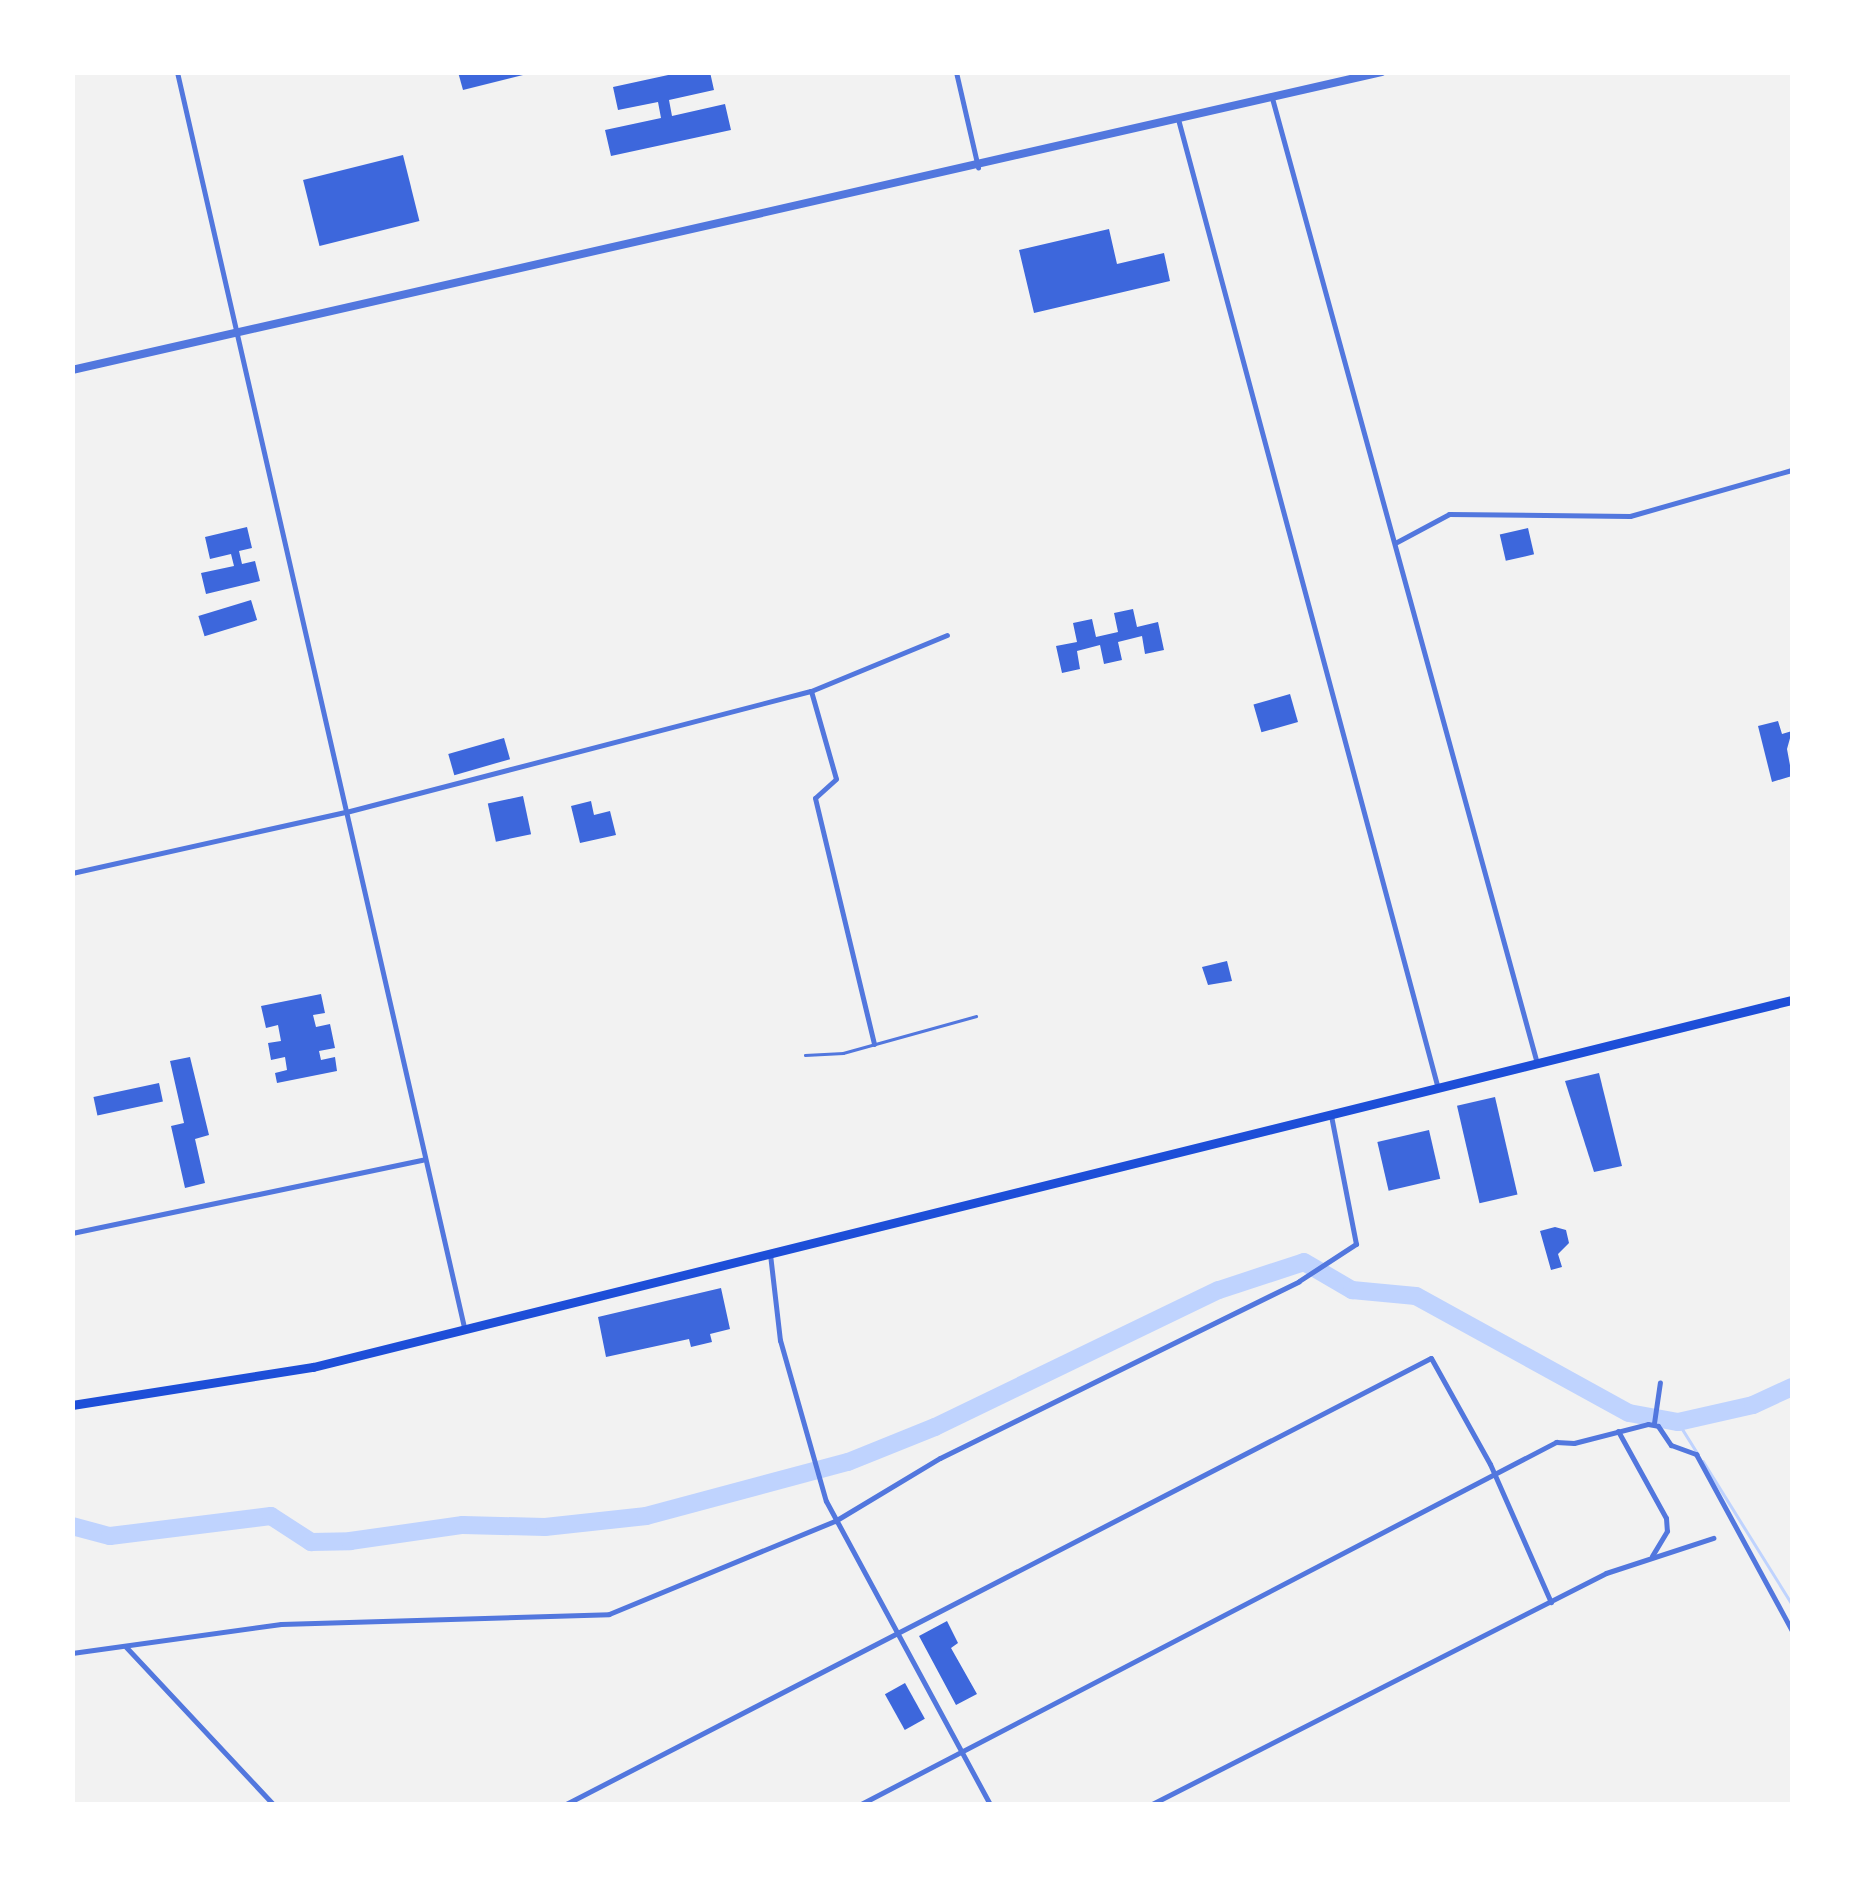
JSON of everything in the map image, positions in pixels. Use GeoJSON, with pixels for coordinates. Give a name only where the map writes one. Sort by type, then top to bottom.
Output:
{"type":"FeatureCollection","features":[{"type":"Feature","properties":{"kind":"main road"},"geometry":{"type":"LineString","coordinates":[[72,1405],[313,1367],[1536,1060],[1792,1000]]}},
{"type":"Feature","properties":{"kind":"street"},"geometry":{"type":"LineString","coordinates":[[177,72],[240,333],[423,1160],[464,1327]]}},
{"type":"Feature","properties":{"kind":"street"},"geometry":{"type":"LineString","coordinates":[[956,72],[978,167]]}},
{"type":"Feature","properties":{"kind":"street"},"geometry":{"type":"LineString","coordinates":[[72,370],[978,167],[1382,72]]}},
{"type":"Feature","properties":{"kind":"street"},"geometry":{"type":"LineString","coordinates":[[1271,98],[1536,1060]]}},
{"type":"Feature","properties":{"kind":"street"},"geometry":{"type":"LineString","coordinates":[[1178,120],[1437,1085]]}},
{"type":"Feature","properties":{"kind":"street"},"geometry":{"type":"LineString","coordinates":[[1395,543],[1449,514],[1630,516],[1792,470]]}},
{"type":"Feature","properties":{"kind":"street"},"geometry":{"type":"LineString","coordinates":[[72,874],[346,812],[810,692],[947,635]]}},
{"type":"Feature","properties":{"kind":"street"},"geometry":{"type":"LineString","coordinates":[[810,692],[836,779],[814,798],[874,1044]]}},
{"type":"Feature","properties":{"kind":"street"},"geometry":{"type":"LineString","coordinates":[[72,1652],[281,1624],[609,1614],[835,1521],[940,1458],[1299,1281],[1356,1244],[1331,1114]]}},
{"type":"Feature","properties":{"kind":"street"},"geometry":{"type":"LineString","coordinates":[[72,1233],[423,1160]]}},
{"type":"Feature","properties":{"kind":"street"},"geometry":{"type":"LineString","coordinates":[[770,1254],[780,1340],[814,1464],[835,1521],[900,1629],[990,1804]]}},
{"type":"Feature","properties":{"kind":"street"},"geometry":{"type":"LineString","coordinates":[[566,1804],[1431,1358],[1494,1478],[1551,1602]]}},
{"type":"Feature","properties":{"kind":"street"},"geometry":{"type":"LineString","coordinates":[[1660,1382],[1654,1423],[1671,1445],[1696,1454],[1792,1631]]}},
{"type":"Feature","properties":{"kind":"street"},"geometry":{"type":"LineString","coordinates":[[861,1804],[1494,1478],[1556,1442],[1654,1423]]}},
{"type":"Feature","properties":{"kind":"street"},"geometry":{"type":"LineString","coordinates":[[1619,1431],[1666,1518],[1667,1531],[1650,1558]]}},
{"type":"Feature","properties":{"kind":"street"},"geometry":{"type":"LineString","coordinates":[[1152,1804],[1551,1602],[1650,1558],[1714,1538]]}},
{"type":"Feature","properties":{"kind":"street"},"geometry":{"type":"LineString","coordinates":[[126,1647],[273,1804]]}},
{"type":"Feature","properties":{"kind":"lane"},"geometry":{"type":"LineString","coordinates":[[805,1054],[874,1044],[976,1016]]}},
{"type":"Feature","properties":{"kind":"building"},"geometry":{"type":"Polygon","coordinates":[[[458,72],[527,72],[527,74],[463,90],[458,72]]]}},
{"type":"Feature","properties":{"kind":"building"},"geometry":{"type":"Polygon","coordinates":[[[682,72],[710,72],[714,90],[669,100],[672,116],[725,104],[731,130],[611,156],[605,130],[661,118],[658,102],[618,110],[613,87],[682,72]]]}},
{"type":"Feature","properties":{"kind":"building"},"geometry":{"type":"Polygon","coordinates":[[[403,155],[419,221],[320,246],[303,180],[403,155]]]}},
{"type":"Feature","properties":{"kind":"building"},"geometry":{"type":"Polygon","coordinates":[[[1109,229],[1117,264],[1164,253],[1170,281],[1034,313],[1019,250],[1109,229]]]}},
{"type":"Feature","properties":{"kind":"building"},"geometry":{"type":"Polygon","coordinates":[[[247,527],[252,548],[239,551],[242,564],[255,561],[260,581],[206,594],[201,573],[234,566],[231,554],[210,559],[205,537],[247,527]]]}},
{"type":"Feature","properties":{"kind":"building"},"geometry":{"type":"Polygon","coordinates":[[[1528,528],[1534,554],[1506,561],[1500,535],[1528,528]]]}},
{"type":"Feature","properties":{"kind":"building"},"geometry":{"type":"Polygon","coordinates":[[[251,600],[257,620],[205,636],[198,616],[251,600]]]}},
{"type":"Feature","properties":{"kind":"building"},"geometry":{"type":"Polygon","coordinates":[[[1133,609],[1137,627],[1158,622],[1164,650],[1145,654],[1142,636],[1118,642],[1122,660],[1104,664],[1100,645],[1077,651],[1080,669],[1062,673],[1056,646],[1077,642],[1073,623],[1092,619],[1096,637],[1118,632],[1114,613],[1133,609]]]}},
{"type":"Feature","properties":{"kind":"building"},"geometry":{"type":"Polygon","coordinates":[[[1290,694],[1298,722],[1261,732],[1253,704],[1290,694]]]}},
{"type":"Feature","properties":{"kind":"building"},"geometry":{"type":"Polygon","coordinates":[[[1778,721],[1782,734],[1792,731],[1787,749],[1792,776],[1772,782],[1758,726],[1778,721]]]}},
{"type":"Feature","properties":{"kind":"building"},"geometry":{"type":"Polygon","coordinates":[[[504,738],[510,759],[454,775],[448,754],[504,738]]]}},
{"type":"Feature","properties":{"kind":"building"},"geometry":{"type":"Polygon","coordinates":[[[523,796],[531,834],[496,842],[488,803],[523,796]]]}},
{"type":"Feature","properties":{"kind":"building"},"geometry":{"type":"Polygon","coordinates":[[[591,801],[594,815],[610,811],[616,835],[580,843],[571,806],[591,801]]]}},
{"type":"Feature","properties":{"kind":"building"},"geometry":{"type":"Polygon","coordinates":[[[1227,961],[1232,981],[1208,985],[1202,967],[1227,961]]]}},
{"type":"Feature","properties":{"kind":"building"},"geometry":{"type":"Polygon","coordinates":[[[321,994],[325,1013],[313,1015],[316,1027],[330,1024],[335,1048],[319,1051],[321,1060],[335,1057],[337,1071],[277,1083],[275,1073],[287,1070],[285,1057],[271,1060],[268,1043],[281,1041],[278,1025],[266,1028],[261,1006],[321,994]]]}},
{"type":"Feature","properties":{"kind":"building"},"geometry":{"type":"Polygon","coordinates":[[[190,1057],[209,1135],[195,1139],[205,1183],[185,1188],[171,1126],[184,1123],[170,1061],[190,1057]]]}},
{"type":"Feature","properties":{"kind":"building"},"geometry":{"type":"Polygon","coordinates":[[[1599,1073],[1622,1166],[1594,1172],[1565,1081],[1599,1073]]]}},
{"type":"Feature","properties":{"kind":"building"},"geometry":{"type":"Polygon","coordinates":[[[159,1083],[163,1102],[97,1116],[93,1097],[159,1083]]]}},
{"type":"Feature","properties":{"kind":"building"},"geometry":{"type":"Polygon","coordinates":[[[1495,1097],[1517,1194],[1479,1203],[1457,1106],[1495,1097]]]}},
{"type":"Feature","properties":{"kind":"building"},"geometry":{"type":"Polygon","coordinates":[[[1429,1130],[1440,1179],[1389,1191],[1377,1142],[1429,1130]]]}},
{"type":"Feature","properties":{"kind":"building"},"geometry":{"type":"Polygon","coordinates":[[[1555,1227],[1566,1230],[1569,1243],[1558,1254],[1562,1267],[1551,1270],[1540,1231],[1555,1227]]]}},
{"type":"Feature","properties":{"kind":"building"},"geometry":{"type":"Polygon","coordinates":[[[721,1288],[730,1329],[710,1334],[712,1342],[691,1347],[689,1339],[606,1357],[598,1317],[721,1288]]]}},
{"type":"Feature","properties":{"kind":"building"},"geometry":{"type":"Polygon","coordinates":[[[947,1621],[958,1643],[951,1648],[977,1694],[956,1705],[919,1636],[947,1621]]]}},
{"type":"Feature","properties":{"kind":"building"},"geometry":{"type":"Polygon","coordinates":[[[905,1683],[925,1719],[905,1730],[885,1694],[905,1683]]]}},
{"type":"Feature","properties":{"kind":"waterway"},"geometry":{"type":"LineString","coordinates":[[72,1526],[110,1536],[271,1516],[311,1542],[350,1541],[463,1525],[545,1527],[646,1516],[848,1462],[935,1427],[1219,1290],[1304,1262],[1352,1290],[1416,1296],[1629,1413],[1678,1422],[1753,1405],[1792,1387]]}},
{"type":"Feature","properties":{"kind":"waterway"},"geometry":{"type":"LineString","coordinates":[[1678,1422],[1698,1454]]}},
{"type":"Feature","properties":{"kind":"waterway"},"geometry":{"type":"LineString","coordinates":[[1703,1461],[1792,1604]]}}]}
